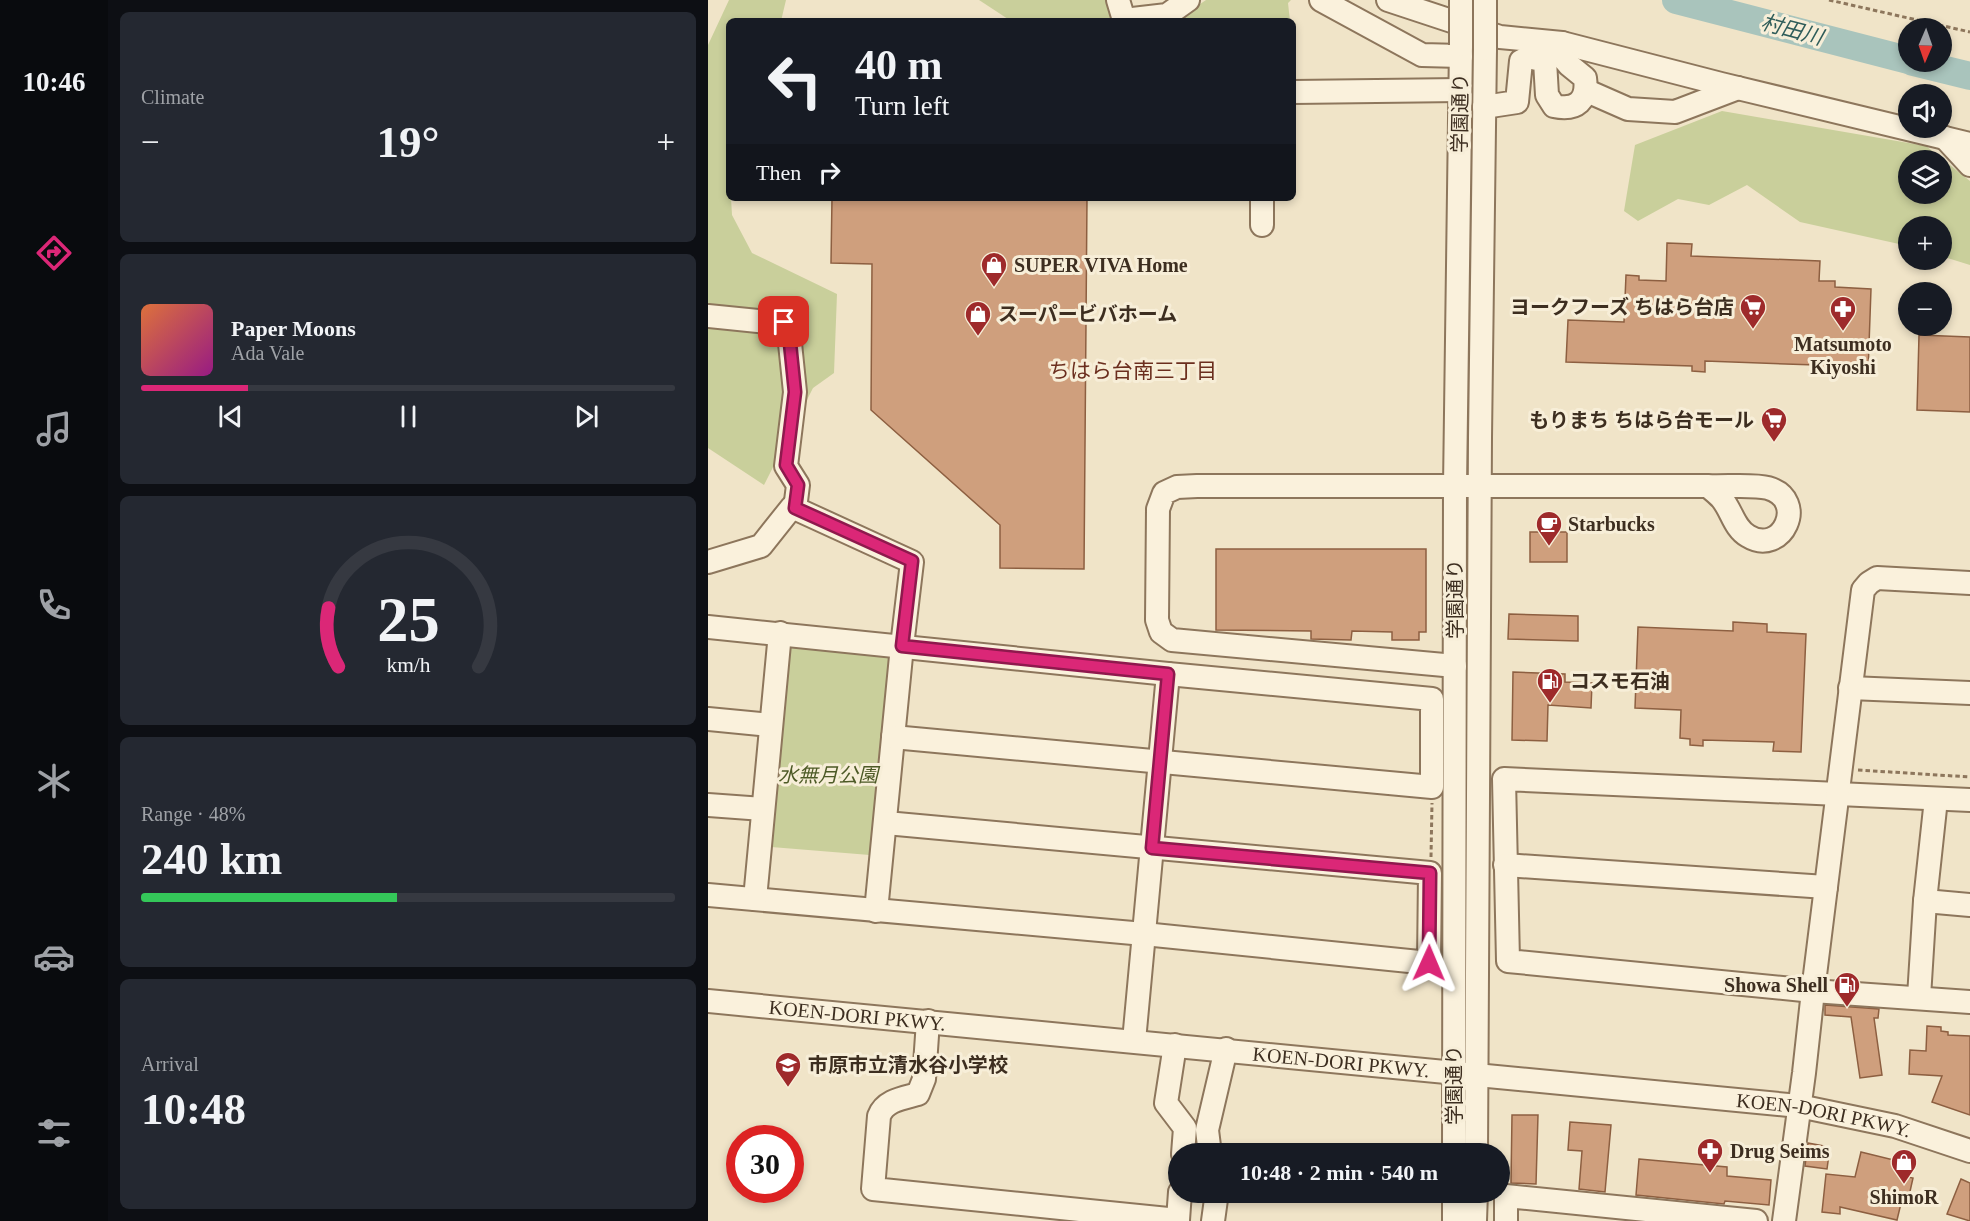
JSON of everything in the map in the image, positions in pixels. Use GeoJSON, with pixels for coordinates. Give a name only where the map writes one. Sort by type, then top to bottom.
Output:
{"type":"FeatureCollection","features":[{"type":"Feature","properties":{"kind":"street"},"geometry":{"type":"LineString","coordinates":[[1118,0],[1123,18]]}},
{"type":"Feature","properties":{"kind":"street"},"geometry":{"type":"LineString","coordinates":[[1141,18],[1167,15],[1188,0]]}},
{"type":"Feature","properties":{"kind":"street"},"geometry":{"type":"LineString","coordinates":[[1321,0],[1422,55],[1461,50]]}},
{"type":"Feature","properties":{"kind":"street"},"geometry":{"type":"LineString","coordinates":[[1388,0],[1500,37],[1562,43],[1898,127]]}},
{"type":"Feature","properties":{"kind":"street","name":"学園通り"},"geometry":{"type":"LineString","coordinates":[[1454,1143],[1455,487],[1461,0]]}},
{"type":"Feature","properties":{"kind":"street","name":"学園通り"},"geometry":{"type":"LineString","coordinates":[[1476,1143],[1485,0]]}},
{"type":"Feature","properties":{"kind":"street"},"geometry":{"type":"LineString","coordinates":[[1484,107],[1517,102],[1521,61],[1529,57],[1545,61],[1547,95],[1554,106],[1565,108],[1580,103],[1587,91],[1585,78],[1569,66],[1559,53],[1562,43]]}},
{"type":"Feature","properties":{"kind":"street"},"geometry":{"type":"LineString","coordinates":[[1587,91],[1628,109],[1675,112],[1738,88]]}},
{"type":"Feature","properties":{"kind":"street"},"geometry":{"type":"LineString","coordinates":[[1296,93],[1460,90]]}},
{"type":"Feature","properties":{"kind":"street"},"geometry":{"type":"LineString","coordinates":[[1945,138],[1970,144]]}},
{"type":"Feature","properties":{"kind":"street"},"geometry":{"type":"LineString","coordinates":[[1945,138],[1970,165]]}},
{"type":"Feature","properties":{"kind":"street"},"geometry":{"type":"LineString","coordinates":[[1262,201],[1262,225]]}},
{"type":"Feature","properties":{"kind":"street"},"geometry":{"type":"LineString","coordinates":[[708,316],[788,324],[795,392],[786,465],[798,485],[795,508]]}},
{"type":"Feature","properties":{"kind":"street"},"geometry":{"type":"LineString","coordinates":[[708,326],[782,331]]}},
{"type":"Feature","properties":{"kind":"street"},"geometry":{"type":"LineString","coordinates":[[1455,666],[1172,640],[1161,632],[1157,620],[1158,509],[1164,494],[1177,487],[1708,486]]}},
{"type":"Feature","properties":{"kind":"street"},"geometry":{"type":"LineString","coordinates":[[708,562],[761,546],[792,507],[912,561],[876,911]]}},
{"type":"Feature","properties":{"kind":"street"},"geometry":{"type":"LineString","coordinates":[[1784,1221],[1863,590],[1869,582],[1877,578],[1970,583]]}},
{"type":"Feature","properties":{"kind":"street"},"geometry":{"type":"LineString","coordinates":[[708,627],[1432,699],[1432,786],[893,737]]}},
{"type":"Feature","properties":{"kind":"street"},"geometry":{"type":"LineString","coordinates":[[755,899],[780,633]]}},
{"type":"Feature","properties":{"kind":"street"},"geometry":{"type":"LineString","coordinates":[[1134,1041],[1168,674]]}},
{"type":"Feature","properties":{"kind":"street"},"geometry":{"type":"LineString","coordinates":[[1850,688],[1970,693]]}},
{"type":"Feature","properties":{"kind":"street"},"geometry":{"type":"LineString","coordinates":[[708,719],[771,725]]}},
{"type":"Feature","properties":{"kind":"street"},"geometry":{"type":"LineString","coordinates":[[1970,800],[1504,779],[1508,961],[1813,991],[1970,1002]]}},
{"type":"Feature","properties":{"kind":"street"},"geometry":{"type":"LineString","coordinates":[[1919,997],[1925,901],[1936,799]]}},
{"type":"Feature","properties":{"kind":"street"},"geometry":{"type":"LineString","coordinates":[[708,805],[763,809]]}},
{"type":"Feature","properties":{"kind":"street"},"geometry":{"type":"LineString","coordinates":[[708,895],[1144,934],[1429,963],[1430,873],[886,823]]}},
{"type":"Feature","properties":{"kind":"street"},"geometry":{"type":"LineString","coordinates":[[1505,865],[1826,887]]}},
{"type":"Feature","properties":{"kind":"street"},"geometry":{"type":"LineString","coordinates":[[1925,901],[1970,905]]}},
{"type":"Feature","properties":{"kind":"street","name":"KOEN-DORI PKWY."},"geometry":{"type":"LineString","coordinates":[[708,1001],[1227,1049],[1799,1106],[1895,1126],[1970,1151]]}},
{"type":"Feature","properties":{"kind":"street"},"geometry":{"type":"LineString","coordinates":[[928,1021],[924,1079],[918,1094],[894,1100],[881,1109],[873,1189],[1178,1220],[1179,1203]]}},
{"type":"Feature","properties":{"kind":"street"},"geometry":{"type":"LineString","coordinates":[[1175,1045],[1166,1103],[1185,1128],[1184,1143]]}},
{"type":"Feature","properties":{"kind":"street"},"geometry":{"type":"LineString","coordinates":[[1209,1143],[1207,1130],[1227,1049]]}},
{"type":"Feature","properties":{"kind":"street"},"geometry":{"type":"LineString","coordinates":[[1506,1221],[1506,1196],[1756,1221]]}},
{"type":"Feature","properties":{"kind":"street"},"geometry":{"type":"LineString","coordinates":[[1213,1221],[1215,1203]]}},
{"type":"Feature","properties":{"kind":"street"},"geometry":{"type":"LineString","coordinates":[[1454,1203],[1454,1221]]}},
{"type":"Feature","properties":{"kind":"street"},"geometry":{"type":"LineString","coordinates":[[1475,1221],[1476,1203]]}},
{"type":"Feature","properties":{"kind":"path"},"geometry":{"type":"LineString","coordinates":[[1829,0],[1856,8],[1970,32]]}},
{"type":"Feature","properties":{"kind":"path"},"geometry":{"type":"LineString","coordinates":[[1856,8],[1857,0]]}},
{"type":"Feature","properties":{"kind":"path"},"geometry":{"type":"LineString","coordinates":[[1840,770],[1970,777]]}},
{"type":"Feature","properties":{"kind":"path"},"geometry":{"type":"LineString","coordinates":[[1430,873],[1432,786]]}},
{"type":"Feature","properties":{"kind":"green space"},"geometry":{"type":"Polygon","coordinates":[[[729,0],[786,0],[782,18],[726,18],[726,201],[731,201],[732,215],[752,253],[837,294],[834,373],[813,388],[764,485],[708,448],[708,45],[729,0]]]}},
{"type":"Feature","properties":{"kind":"green space"},"geometry":{"type":"Polygon","coordinates":[[[979,0],[1108,0],[1115,18],[1006,18],[979,0]]]}},
{"type":"Feature","properties":{"kind":"green space"},"geometry":{"type":"Polygon","coordinates":[[[1206,0],[1291,0],[1288,3],[1290,18],[1179,18],[1206,0]]]}},
{"type":"Feature","properties":{"kind":"green space"},"geometry":{"type":"Polygon","coordinates":[[[1722,111],[1926,146],[1931,150],[1898,150],[1898,204],[1952,204],[1952,167],[1970,181],[1970,265],[1952,259],[1952,216],[1898,216],[1898,244],[1800,222],[1747,185],[1709,205],[1678,199],[1638,221],[1624,211],[1635,145],[1722,111]]]}},
{"type":"Feature","properties":{"kind":"green space","name":"水無月公園"},"geometry":{"type":"Polygon","coordinates":[[[780,633],[902,646],[882,856],[760,846],[780,633]]]}},
{"type":"Feature","properties":{"kind":"building","name":"スーパービバホーム"},"geometry":{"type":"Polygon","coordinates":[[[832,201],[1087,201],[1084,569],[1000,568],[1000,525],[871,410],[872,264],[831,263],[832,201]]]}},
{"type":"Feature","properties":{"kind":"building"},"geometry":{"type":"Polygon","coordinates":[[[1667,243],[1692,244],[1691,256],[1820,261],[1819,281],[1835,281],[1835,287],[1871,289],[1868,373],[1816,371],[1816,365],[1705,361],[1705,372],[1692,371],[1692,366],[1566,362],[1568,320],[1624,322],[1626,275],[1639,276],[1639,280],[1666,281],[1667,243]]]}},
{"type":"Feature","properties":{"kind":"building"},"geometry":{"type":"Polygon","coordinates":[[[1919,336],[1970,337],[1970,412],[1917,410],[1919,336]]]}},
{"type":"Feature","properties":{"kind":"building","name":"Starbucks"},"geometry":{"type":"Polygon","coordinates":[[[1530,532],[1567,532],[1567,562],[1530,562],[1530,532]]]}},
{"type":"Feature","properties":{"kind":"building"},"geometry":{"type":"Polygon","coordinates":[[[1216,549],[1426,549],[1426,632],[1419,632],[1419,640],[1392,640],[1392,632],[1352,631],[1351,640],[1311,639],[1311,631],[1216,630],[1216,549]]]}},
{"type":"Feature","properties":{"kind":"building"},"geometry":{"type":"Polygon","coordinates":[[[1509,614],[1578,616],[1578,641],[1508,639],[1509,614]]]}},
{"type":"Feature","properties":{"kind":"building"},"geometry":{"type":"Polygon","coordinates":[[[1733,622],[1767,624],[1767,632],[1806,634],[1801,752],[1773,751],[1774,742],[1703,740],[1703,746],[1690,745],[1690,739],[1680,738],[1681,710],[1635,708],[1638,627],[1733,631],[1733,622]]]}},
{"type":"Feature","properties":{"kind":"building"},"geometry":{"type":"Polygon","coordinates":[[[1513,672],[1565,674],[1565,682],[1592,683],[1591,708],[1548,705],[1547,741],[1512,740],[1513,672]]]}},
{"type":"Feature","properties":{"kind":"building"},"geometry":{"type":"Polygon","coordinates":[[[1825,1005],[1879,1009],[1878,1018],[1874,1018],[1882,1075],[1860,1078],[1851,1017],[1825,1015],[1825,1005]]]}},
{"type":"Feature","properties":{"kind":"building"},"geometry":{"type":"Polygon","coordinates":[[[1927,1026],[1941,1027],[1941,1031],[1948,1032],[1948,1035],[1970,1036],[1970,1115],[1932,1102],[1942,1076],[1909,1074],[1910,1050],[1926,1051],[1927,1026]]]}},
{"type":"Feature","properties":{"kind":"building"},"geometry":{"type":"Polygon","coordinates":[[[1512,1115],[1538,1115],[1536,1184],[1511,1183],[1512,1115]]]}},
{"type":"Feature","properties":{"kind":"building"},"geometry":{"type":"Polygon","coordinates":[[[1570,1122],[1611,1125],[1605,1192],[1579,1189],[1582,1151],[1568,1150],[1570,1122]]]}},
{"type":"Feature","properties":{"kind":"building"},"geometry":{"type":"Polygon","coordinates":[[[1808,1143],[1830,1147],[1827,1169],[1805,1166],[1808,1143]]]}},
{"type":"Feature","properties":{"kind":"building"},"geometry":{"type":"Polygon","coordinates":[[[1861,1152],[1910,1164],[1907,1177],[1913,1178],[1909,1196],[1903,1195],[1897,1220],[1840,1207],[1840,1214],[1822,1212],[1826,1174],[1855,1177],[1861,1152]]]}},
{"type":"Feature","properties":{"kind":"building"},"geometry":{"type":"Polygon","coordinates":[[[1639,1159],[1727,1167],[1727,1176],[1771,1180],[1769,1205],[1725,1201],[1724,1204],[1636,1195],[1639,1159]]]}},
{"type":"Feature","properties":{"kind":"building"},"geometry":{"type":"Polygon","coordinates":[[[1961,1179],[1970,1183],[1970,1221],[1947,1214],[1961,1179]]]}},
{"type":"Feature","properties":{"kind":"waterway","name":"村田川"},"geometry":{"type":"LineString","coordinates":[[1676,0],[1898,57]]}},
{"type":"Feature","properties":{"kind":"waterway","name":"村田川"},"geometry":{"type":"LineString","coordinates":[[1952,72],[1970,76]]}},
{"type":"Feature","properties":{"kind":"place","name":"SUPER VIVA Home"},"geometry":{"type":"Point","coordinates":[994,288]}},
{"type":"Feature","properties":{"kind":"place","name":"ヨークフーズ ちはら台店"},"geometry":{"type":"Point","coordinates":[1753,330]}},
{"type":"Feature","properties":{"kind":"place","name":"Matsumoto Kiyoshi"},"geometry":{"type":"Point","coordinates":[1843,332]}},
{"type":"Feature","properties":{"kind":"place","name":"スーパービバホーム"},"geometry":{"type":"Point","coordinates":[978,337]}},
{"type":"Feature","properties":{"kind":"place","name":"もりまち ちはら台モール"},"geometry":{"type":"Point","coordinates":[1774,443]}},
{"type":"Feature","properties":{"kind":"place","name":"Starbucks"},"geometry":{"type":"Point","coordinates":[1549,547]}},
{"type":"Feature","properties":{"kind":"place","name":"コスモ石油"},"geometry":{"type":"Point","coordinates":[1550,704]}},
{"type":"Feature","properties":{"kind":"place","name":"Showa Shell"},"geometry":{"type":"Point","coordinates":[1847,1008]}},
{"type":"Feature","properties":{"kind":"place","name":"市原市立清水谷小学校"},"geometry":{"type":"Point","coordinates":[788,1088]}},
{"type":"Feature","properties":{"kind":"place","name":"Drug Seims"},"geometry":{"type":"Point","coordinates":[1710,1174]}},
{"type":"Feature","properties":{"kind":"place","name":"ShimoR"},"geometry":{"type":"Point","coordinates":[1904,1185]}},
{"type":"Feature","properties":{"kind":"district","name":"ちはら台南三丁目"},"geometry":{"type":"Point","coordinates":[1133,371]}},
{"type":"Feature","properties":{"kind":"route"},"geometry":{"type":"LineString","coordinates":[[784,322],[788,324],[795,392],[786,465],[798,485],[795,508],[912,561],[902,646],[1168,674],[1152,848],[1430,873],[1429,963]]}}]}
